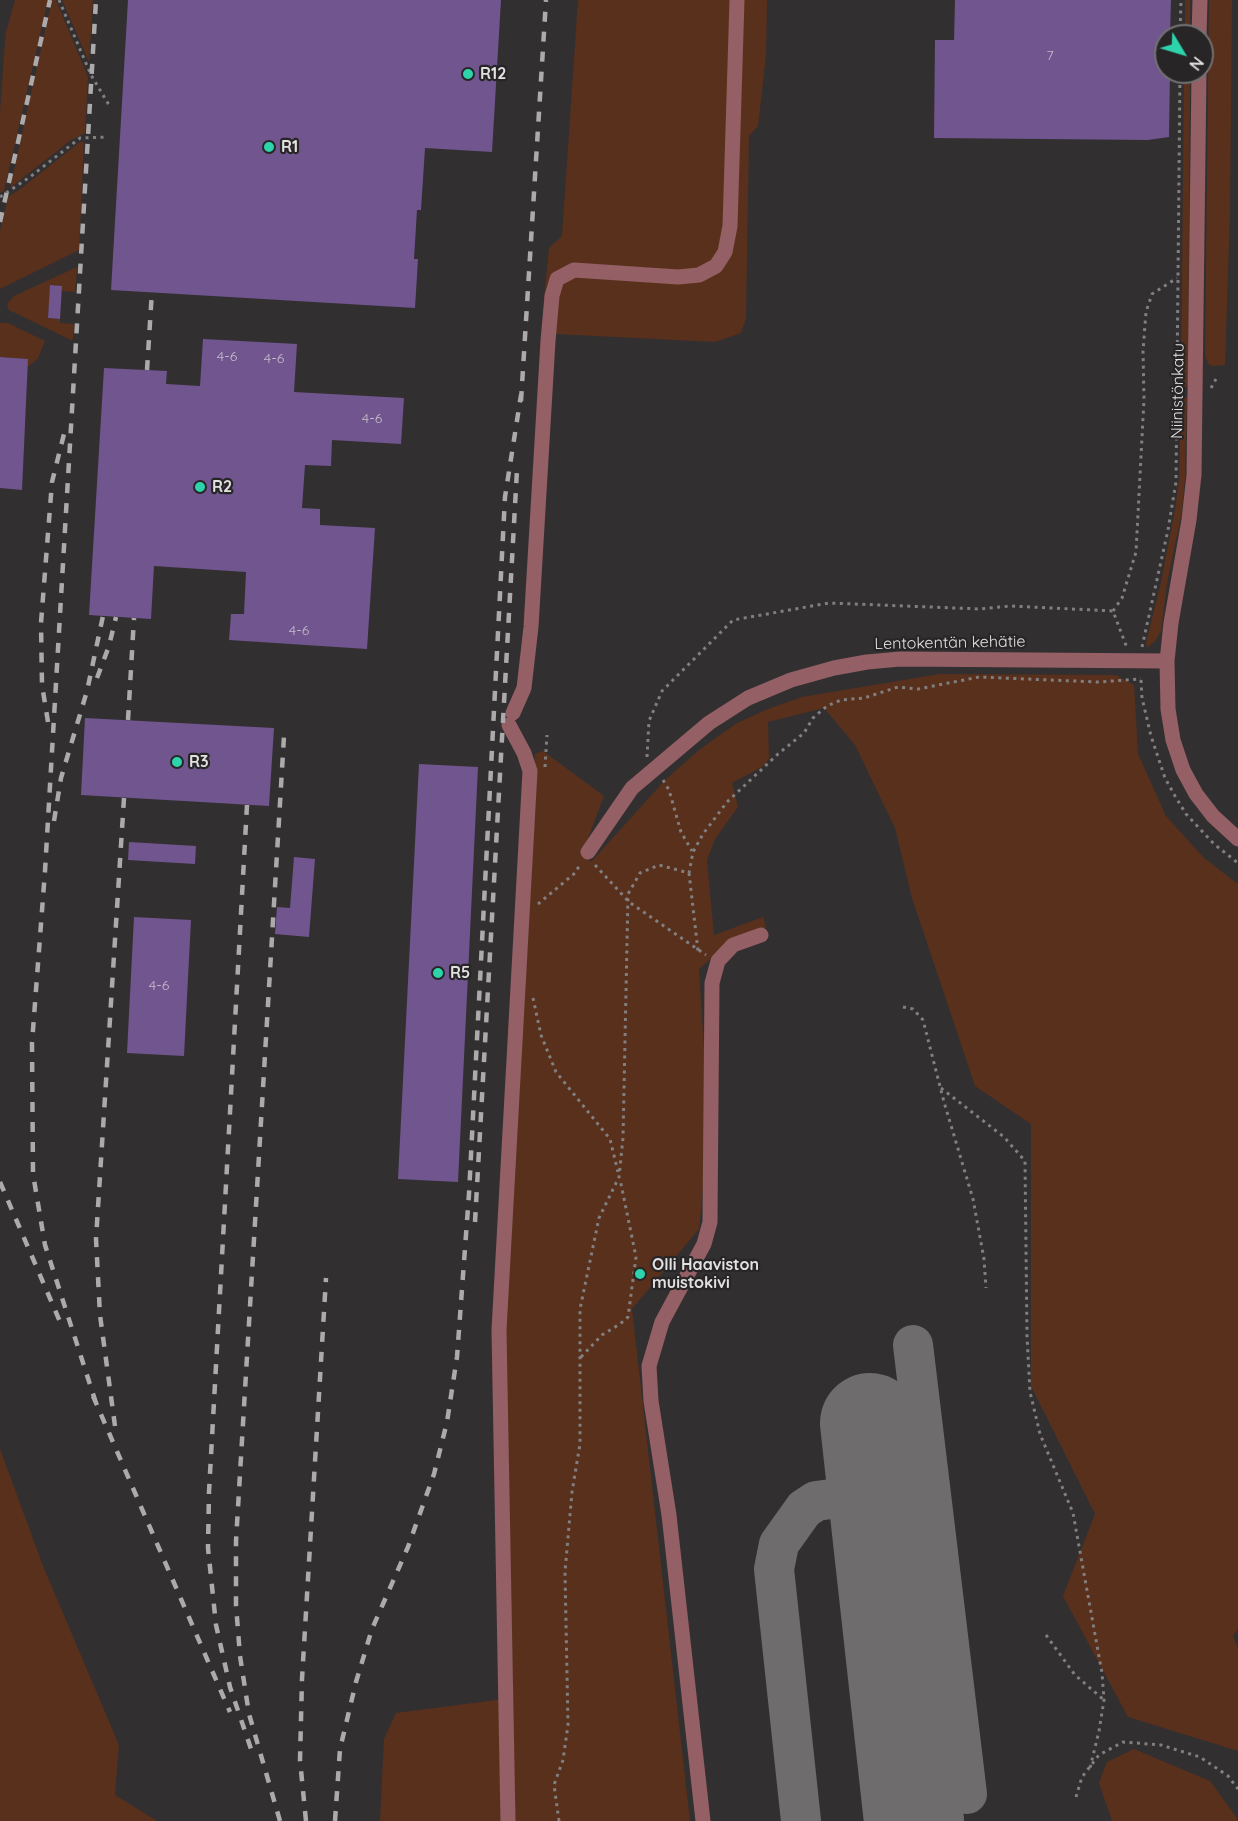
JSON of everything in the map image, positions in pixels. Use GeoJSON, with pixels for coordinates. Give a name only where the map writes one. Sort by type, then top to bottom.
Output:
{"type":"FeatureCollection","features":[{"type":"Feature","properties":{"kind":"street"},"geometry":{"type":"LineString","coordinates":[[508,1821],[499,1330],[530,771],[511,719],[524,688],[531,627],[552,296],[557,279],[574,270],[678,277],[699,276],[716,266],[725,252],[730,226],[737,0]]}},
{"type":"Feature","properties":{"kind":"street"},"geometry":{"type":"LineString","coordinates":[[1200,0],[1200,24]]}},
{"type":"Feature","properties":{"kind":"street","name":"Niinistönkatu"},"geometry":{"type":"LineString","coordinates":[[1199,84],[1194,475],[1189,520],[1171,623],[1167,661],[1168,709],[1173,740],[1183,770],[1196,794],[1213,816],[1238,839]]}},
{"type":"Feature","properties":{"kind":"street","name":"Lentokentän kehätie"},"geometry":{"type":"LineString","coordinates":[[588,852],[632,788],[709,723],[748,698],[790,680],[834,668],[900,659],[1167,661]]}},
{"type":"Feature","properties":{"kind":"street"},"geometry":{"type":"LineString","coordinates":[[703,1821],[669,1515],[651,1401],[649,1366],[662,1322],[704,1244],[710,1222],[712,983],[718,961],[733,945],[761,935]]}},
{"type":"Feature","properties":{"kind":"path"},"geometry":{"type":"LineString","coordinates":[[59,0],[91,75],[109,105]]}},
{"type":"Feature","properties":{"kind":"path"},"geometry":{"type":"LineString","coordinates":[[1180,24],[1181,0]]}},
{"type":"Feature","properties":{"kind":"path"},"geometry":{"type":"LineString","coordinates":[[1137,661],[1168,530],[1176,482],[1180,84]]}},
{"type":"Feature","properties":{"kind":"path"},"geometry":{"type":"LineString","coordinates":[[0,197],[80,138],[107,137]]}},
{"type":"Feature","properties":{"kind":"path"},"geometry":{"type":"LineString","coordinates":[[1113,611],[1122,598],[1136,552],[1146,312],[1152,294],[1177,278]]}},
{"type":"Feature","properties":{"kind":"path"},"geometry":{"type":"LineString","coordinates":[[693,852],[681,832],[669,790],[652,772],[649,721],[662,691],[733,620],[828,603],[980,609],[1011,606],[1113,611]]}},
{"type":"Feature","properties":{"kind":"path"},"geometry":{"type":"LineString","coordinates":[[1113,611],[1137,661],[1142,698],[1151,736],[1175,796],[1186,814],[1214,844],[1238,863]]}},
{"type":"Feature","properties":{"kind":"path"},"geometry":{"type":"LineString","coordinates":[[698,951],[689,873],[693,852],[703,834],[727,802],[804,733],[813,718],[827,706],[841,700],[864,698],[898,687],[918,689],[979,677],[1098,682],[1141,680]]}},
{"type":"Feature","properties":{"kind":"path"},"geometry":{"type":"LineString","coordinates":[[545,769],[547,735]]}},
{"type":"Feature","properties":{"kind":"path"},"geometry":{"type":"LineString","coordinates":[[539,892],[538,904],[575,873],[588,852],[595,864],[628,902],[698,951],[718,961]]}},
{"type":"Feature","properties":{"kind":"path"},"geometry":{"type":"LineString","coordinates":[[559,1821],[554,1785],[563,1760],[568,1725],[566,1572],[572,1492],[580,1444],[580,1309],[599,1218],[619,1177],[623,1138],[628,894],[640,873],[659,865],[689,873]]}},
{"type":"Feature","properties":{"kind":"path"},"geometry":{"type":"LineString","coordinates":[[532,1020],[533,997],[542,1035],[556,1072],[610,1139],[636,1257],[628,1317],[602,1335],[581,1357],[581,1362]]}},
{"type":"Feature","properties":{"kind":"path"},"geometry":{"type":"LineString","coordinates":[[903,1007],[913,1009],[923,1020],[940,1088],[973,1199],[984,1259],[986,1288]]}},
{"type":"Feature","properties":{"kind":"path"},"geometry":{"type":"LineString","coordinates":[[940,1088],[1004,1137],[1025,1161],[1030,1392],[1040,1434],[1073,1513],[1102,1673],[1104,1700],[1090,1768]]}},
{"type":"Feature","properties":{"kind":"path"},"geometry":{"type":"LineString","coordinates":[[1046,1635],[1075,1675],[1104,1700]]}},
{"type":"Feature","properties":{"kind":"path"},"geometry":{"type":"LineString","coordinates":[[1076,1797],[1082,1777],[1099,1755],[1123,1742],[1161,1745],[1200,1757],[1228,1776],[1238,1789]]}},
{"type":"Feature","properties":{"kind":"shaded area"},"geometry":{"type":"Polygon","coordinates":[[[15,0],[48,0],[4,191],[0,193],[0,113],[4,56],[6,32],[15,0]]]}},
{"type":"Feature","properties":{"kind":"shaded area"},"geometry":{"type":"Polygon","coordinates":[[[52,0],[56,0],[88,77],[85,133],[71,140],[10,188],[52,0]]]}},
{"type":"Feature","properties":{"kind":"shaded area"},"geometry":{"type":"Polygon","coordinates":[[[62,0],[93,0],[89,62],[62,0]]]}},
{"type":"Feature","properties":{"kind":"shaded area"},"geometry":{"type":"Polygon","coordinates":[[[578,0],[767,0],[766,55],[758,126],[749,136],[746,318],[741,333],[715,342],[556,334],[544,299],[549,248],[562,236],[578,0]]]}},
{"type":"Feature","properties":{"kind":"shaded area"},"geometry":{"type":"Polygon","coordinates":[[[1185,0],[1190,0],[1190,24],[1185,24],[1185,0]]]}},
{"type":"Feature","properties":{"kind":"shaded area"},"geometry":{"type":"Polygon","coordinates":[[[1209,0],[1232,0],[1230,212],[1225,365],[1214,366],[1209,365],[1205,356],[1208,84],[1214,84],[1214,24],[1209,24],[1209,0]]]}},
{"type":"Feature","properties":{"kind":"shaded area"},"geometry":{"type":"Polygon","coordinates":[[[1184,84],[1190,84],[1188,386],[1184,387],[1181,384],[1184,84]]]}},
{"type":"Feature","properties":{"kind":"shaded area"},"geometry":{"type":"Polygon","coordinates":[[[80,142],[84,142],[79,250],[0,289],[0,231],[8,197],[80,142]]]}},
{"type":"Feature","properties":{"kind":"shaded area"},"geometry":{"type":"Polygon","coordinates":[[[77,267],[75,292],[62,291],[62,286],[50,285],[48,318],[60,319],[60,323],[74,324],[73,339],[9,310],[7,304],[14,296],[77,267]]]}},
{"type":"Feature","properties":{"kind":"shaded area"},"geometry":{"type":"Polygon","coordinates":[[[0,323],[8,323],[45,341],[38,358],[28,367],[28,359],[0,357],[0,323]]]}},
{"type":"Feature","properties":{"kind":"shaded area"},"geometry":{"type":"Polygon","coordinates":[[[1184,397],[1187,397],[1182,511],[1167,583],[1161,631],[1156,640],[1147,648],[1146,643],[1175,510],[1179,479],[1181,402],[1184,397]]]}},
{"type":"Feature","properties":{"kind":"shaded area"},"geometry":{"type":"Polygon","coordinates":[[[940,674],[1116,675],[1134,685],[1138,754],[1166,816],[1204,858],[1238,884],[1238,1629],[1233,1636],[1238,1648],[1238,1751],[1128,1717],[1063,1596],[1095,1514],[1031,1386],[1031,1124],[975,1086],[912,898],[895,828],[855,745],[824,708],[768,722],[769,759],[762,767],[732,783],[738,807],[715,839],[707,860],[714,935],[763,917],[766,928],[725,946],[699,969],[709,1129],[699,1229],[632,1309],[690,1821],[380,1821],[384,1739],[396,1713],[512,1698],[504,1338],[535,754],[543,751],[604,796],[583,851],[591,862],[666,779],[699,750],[737,723],[802,697],[940,674]]]}},
{"type":"Feature","properties":{"kind":"shaded area"},"geometry":{"type":"Polygon","coordinates":[[[0,1449],[43,1566],[119,1745],[115,1795],[157,1821],[0,1821],[0,1449]]]}},
{"type":"Feature","properties":{"kind":"shaded area"},"geometry":{"type":"Polygon","coordinates":[[[1134,1749],[1210,1781],[1237,1821],[1112,1821],[1099,1783],[1107,1762],[1134,1749]]]}},
{"type":"Feature","properties":{"kind":"building","name":"R1"},"geometry":{"type":"Polygon","coordinates":[[[128,0],[501,0],[492,152],[425,148],[421,210],[417,210],[414,259],[418,259],[415,308],[111,290],[128,0]]]}},
{"type":"Feature","properties":{"kind":"building"},"geometry":{"type":"Polygon","coordinates":[[[955,0],[1171,0],[1170,24],[1154,24],[1154,84],[1170,84],[1169,137],[1148,140],[934,138],[935,40],[954,40],[955,0]]]}},
{"type":"Feature","properties":{"kind":"building"},"geometry":{"type":"Polygon","coordinates":[[[50,285],[62,286],[60,319],[48,318],[50,285]]]}},
{"type":"Feature","properties":{"kind":"building","name":"R2"},"geometry":{"type":"Polygon","coordinates":[[[203,339],[297,344],[294,392],[404,398],[401,444],[332,440],[331,466],[305,465],[302,508],[320,509],[320,525],[375,528],[367,649],[229,640],[231,614],[244,614],[246,572],[154,566],[151,619],[89,615],[104,368],[167,371],[166,384],[200,386],[203,339]]]}},
{"type":"Feature","properties":{"kind":"building"},"geometry":{"type":"Polygon","coordinates":[[[0,357],[28,359],[22,490],[0,488],[0,357]]]}},
{"type":"Feature","properties":{"kind":"building","name":"R3"},"geometry":{"type":"Polygon","coordinates":[[[85,718],[274,728],[269,806],[81,795],[85,718]]]}},
{"type":"Feature","properties":{"kind":"building","name":"R5"},"geometry":{"type":"Polygon","coordinates":[[[419,764],[478,767],[458,1182],[398,1179],[419,764]]]}},
{"type":"Feature","properties":{"kind":"building"},"geometry":{"type":"Polygon","coordinates":[[[129,842],[196,846],[195,864],[128,860],[129,842]]]}},
{"type":"Feature","properties":{"kind":"building"},"geometry":{"type":"Polygon","coordinates":[[[294,857],[315,859],[309,937],[275,934],[277,907],[290,908],[294,857]]]}},
{"type":"Feature","properties":{"kind":"building"},"geometry":{"type":"Polygon","coordinates":[[[134,917],[191,920],[184,1056],[127,1053],[134,917]]]}},
{"type":"Feature","properties":{"kind":"taxiway"},"geometry":{"type":"LineString","coordinates":[[913,1345],[967,1794]]}},
{"type":"Feature","properties":{"kind":"taxiway"},"geometry":{"type":"LineString","coordinates":[[801,1821],[774,1569],[779,1544],[804,1509],[816,1501],[877,1493]]}},
{"type":"Feature","properties":{"kind":"runway"},"geometry":{"type":"LineString","coordinates":[[870,1423],[914,1821]]}},
{"type":"Feature","properties":{"kind":"railway"},"geometry":{"type":"LineString","coordinates":[[0,222],[50,0]]}},
{"type":"Feature","properties":{"kind":"railway"},"geometry":{"type":"LineString","coordinates":[[96,0],[45,871],[32,1043],[33,1174],[45,1245],[96,1403]]}},
{"type":"Feature","properties":{"kind":"railway"},"geometry":{"type":"LineString","coordinates":[[521,401],[546,0]]}},
{"type":"Feature","properties":{"kind":"railway"},"geometry":{"type":"LineString","coordinates":[[147,370],[152,291]]}},
{"type":"Feature","properties":{"kind":"railway"},"geometry":{"type":"LineString","coordinates":[[335,1821],[340,1749],[356,1682],[372,1629],[408,1547],[434,1474],[447,1422],[457,1357],[469,1194],[505,497],[521,395]]}},
{"type":"Feature","properties":{"kind":"railway"},"geometry":{"type":"LineString","coordinates":[[48,722],[42,685],[41,623],[52,482],[64,434]]}},
{"type":"Feature","properties":{"kind":"railway"},"geometry":{"type":"LineString","coordinates":[[475,1222],[517,470]]}},
{"type":"Feature","properties":{"kind":"railway"},"geometry":{"type":"LineString","coordinates":[[54,821],[61,778],[87,691],[103,616]]}},
{"type":"Feature","properties":{"kind":"railway"},"geometry":{"type":"LineString","coordinates":[[97,678],[109,646],[116,617]]}},
{"type":"Feature","properties":{"kind":"railway"},"geometry":{"type":"LineString","coordinates":[[128,720],[134,618]]}},
{"type":"Feature","properties":{"kind":"railway"},"geometry":{"type":"LineString","coordinates":[[280,1821],[249,1714],[240,1656],[236,1605],[236,1541],[284,736]]}},
{"type":"Feature","properties":{"kind":"railway"},"geometry":{"type":"LineString","coordinates":[[115,1426],[100,1315],[96,1239],[124,798]]}},
{"type":"Feature","properties":{"kind":"railway"},"geometry":{"type":"LineString","coordinates":[[247,805],[209,1492],[208,1548],[216,1625],[230,1687],[251,1749]]}},
{"type":"Feature","properties":{"kind":"railway"},"geometry":{"type":"LineString","coordinates":[[0,1182],[61,1324]]}},
{"type":"Feature","properties":{"kind":"railway"},"geometry":{"type":"LineString","coordinates":[[306,1821],[300,1760],[302,1679],[326,1278]]}},
{"type":"Feature","properties":{"kind":"railway"},"geometry":{"type":"LineString","coordinates":[[93,1396],[230,1712]]}},
{"type":"Feature","properties":{"kind":"place","name":"R12"},"geometry":{"type":"Point","coordinates":[468,74]}},
{"type":"Feature","properties":{"kind":"place","name":"R1"},"geometry":{"type":"Point","coordinates":[269,147]}},
{"type":"Feature","properties":{"kind":"place","name":"R2"},"geometry":{"type":"Point","coordinates":[200,487]}},
{"type":"Feature","properties":{"kind":"place","name":"R3"},"geometry":{"type":"Point","coordinates":[177,762]}},
{"type":"Feature","properties":{"kind":"place","name":"R5"},"geometry":{"type":"Point","coordinates":[438,973]}},
{"type":"Feature","properties":{"kind":"place","name":"Olli Haaviston muistokivi"},"geometry":{"type":"Point","coordinates":[640,1274]}}]}
